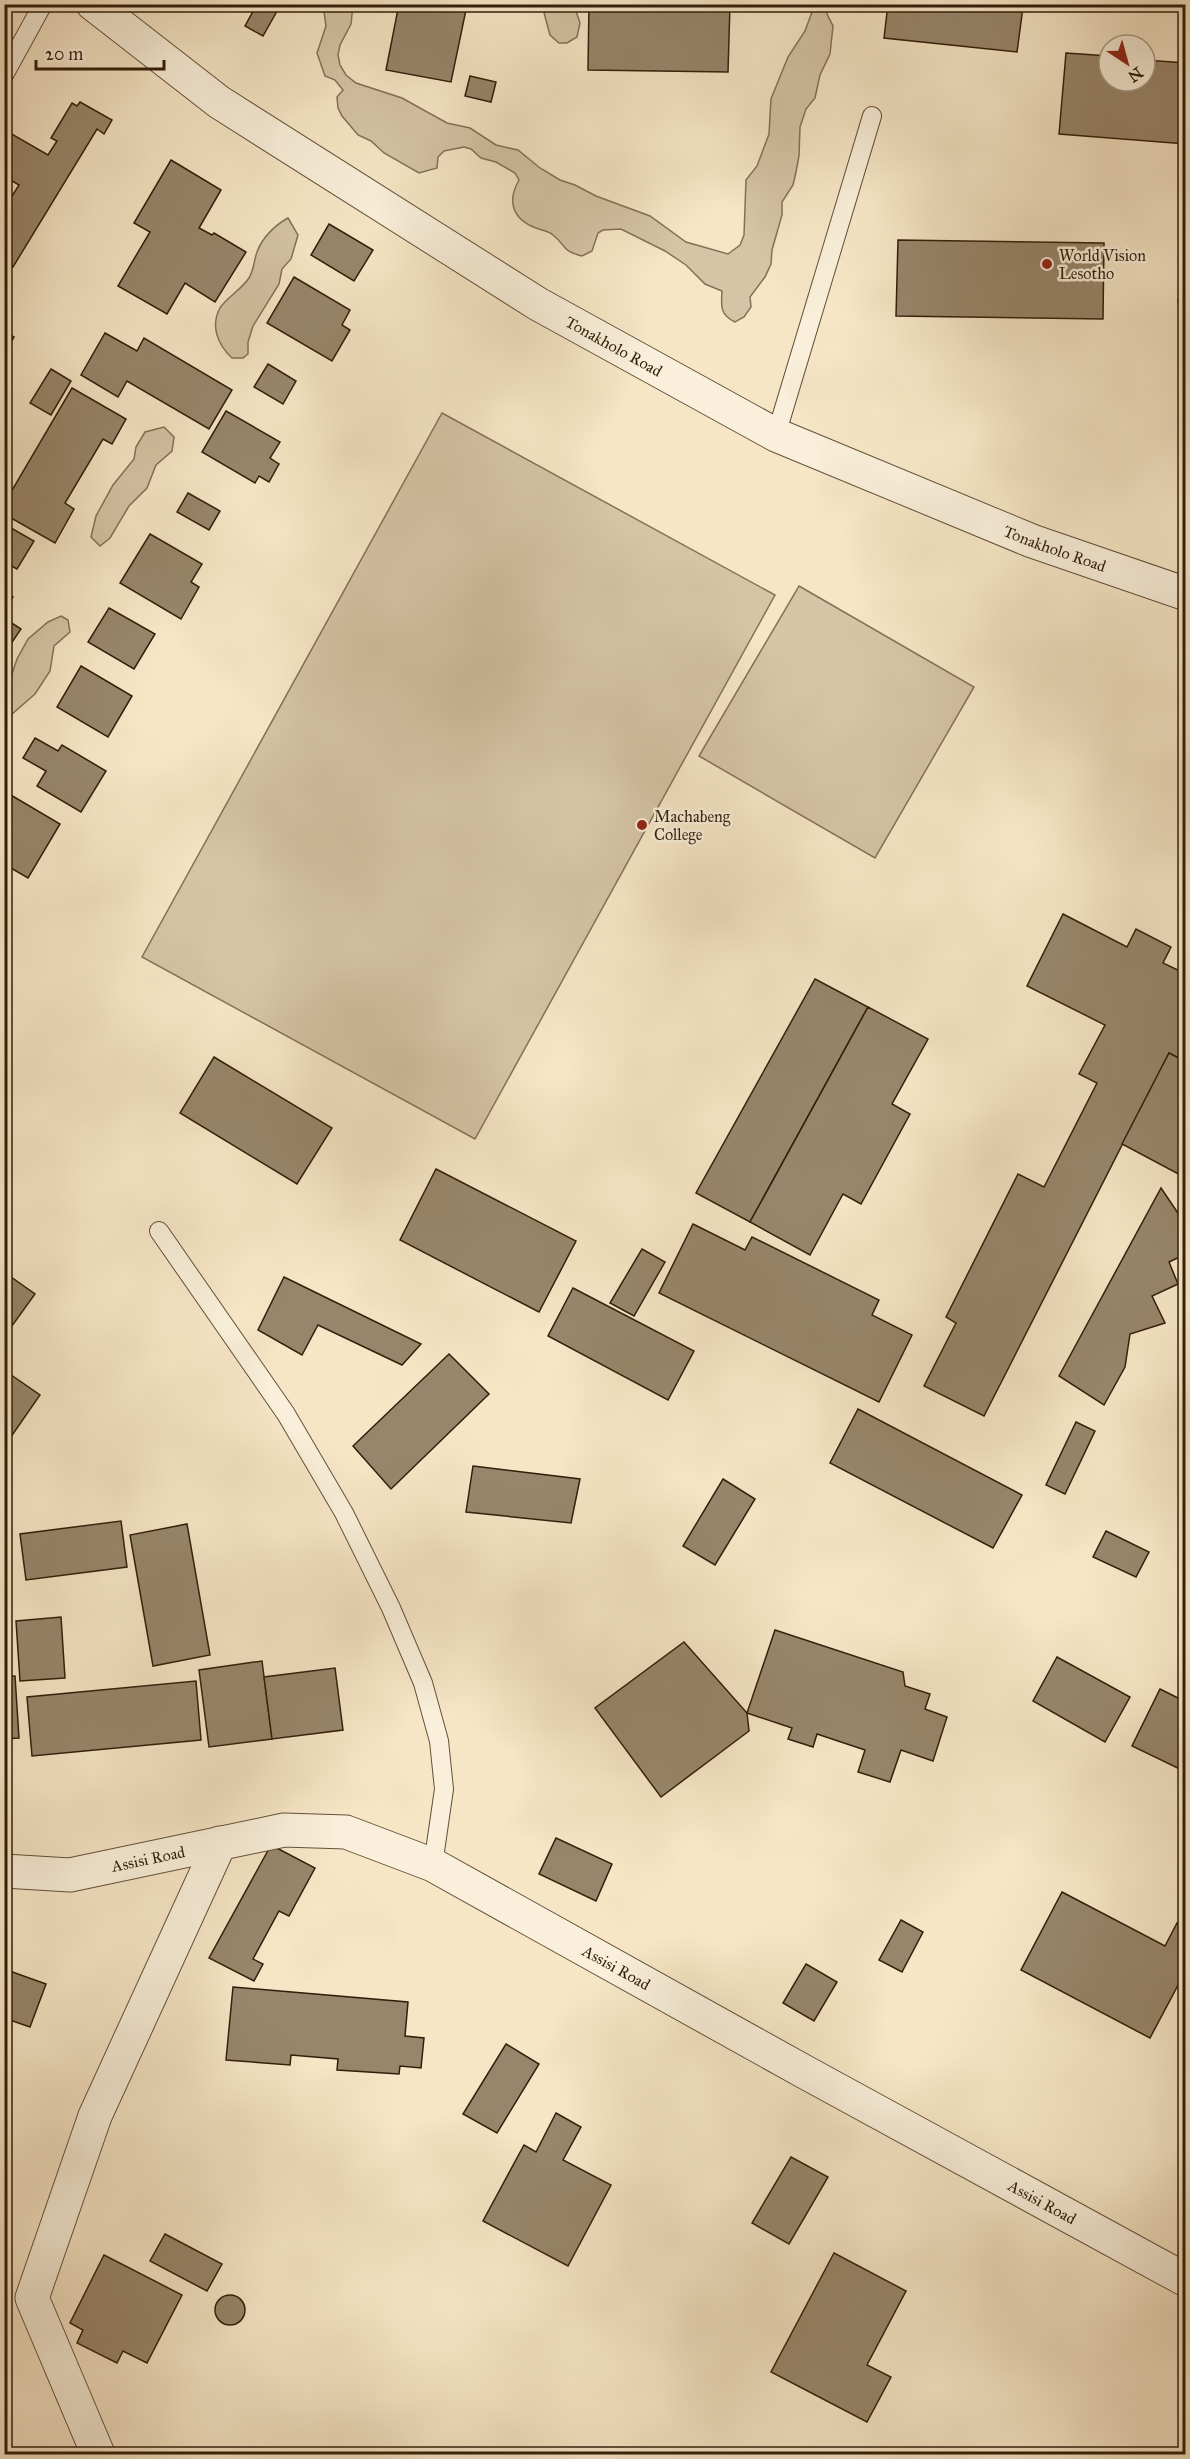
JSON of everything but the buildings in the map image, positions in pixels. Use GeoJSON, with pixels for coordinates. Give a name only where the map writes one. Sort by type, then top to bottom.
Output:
{"type":"FeatureCollection","features":[{"type":"Feature","properties":{"kind":"street","name":"Tonakholo Road"},"geometry":{"type":"LineString","coordinates":[[93,4],[219,102],[538,304],[776,435],[1032,541],[1185,594]]}},
{"type":"Feature","properties":{"kind":"street","name":"Assisi Road"},"geometry":{"type":"LineString","coordinates":[[4,1871],[70,1875],[284,1830],[346,1833],[433,1865],[1185,2280]]}},
{"type":"Feature","properties":{"kind":"street"},"geometry":{"type":"LineString","coordinates":[[98,2454],[32,2298],[94,2116],[220,1843]]}},
{"type":"Feature","properties":{"kind":"lane"},"geometry":{"type":"LineString","coordinates":[[4,75],[43,4]]}},
{"type":"Feature","properties":{"kind":"lane"},"geometry":{"type":"LineString","coordinates":[[776,435],[872,116]]}},
{"type":"Feature","properties":{"kind":"lane"},"geometry":{"type":"LineString","coordinates":[[159,1231],[286,1414],[344,1513],[391,1608],[423,1683],[439,1741],[444,1789],[433,1865]]}},
{"type":"Feature","properties":{"kind":"shaded area"},"geometry":{"type":"Polygon","coordinates":[[[323,5],[353,5],[351,24],[340,45],[338,55],[340,65],[346,75],[356,83],[402,98],[447,123],[470,128],[496,145],[518,150],[540,168],[560,180],[650,216],[686,242],[728,254],[740,245],[744,235],[746,180],[757,166],[769,134],[771,99],[788,57],[805,31],[812,12],[812,5],[828,5],[827,14],[833,26],[830,54],[820,75],[815,98],[806,109],[800,127],[796,172],[793,185],[782,202],[782,215],[772,250],[771,264],[765,277],[750,297],[751,307],[744,317],[735,322],[730,319],[722,310],[722,291],[705,284],[686,265],[665,251],[621,229],[603,230],[598,233],[592,251],[582,256],[570,252],[551,234],[528,224],[517,214],[513,195],[519,180],[515,173],[496,162],[481,158],[471,149],[464,147],[444,151],[438,157],[437,168],[419,173],[358,135],[338,108],[337,97],[343,90],[335,80],[325,76],[317,53],[326,26],[323,5]]]}},
{"type":"Feature","properties":{"kind":"shaded area"},"geometry":{"type":"Polygon","coordinates":[[[542,5],[574,5],[580,23],[577,37],[567,43],[559,43],[550,35],[542,5]]]}},
{"type":"Feature","properties":{"kind":"shaded area"},"geometry":{"type":"Polygon","coordinates":[[[288,218],[298,235],[291,259],[282,269],[279,284],[253,326],[248,342],[248,354],[243,358],[232,358],[219,341],[216,328],[217,315],[223,304],[249,278],[259,247],[266,237],[278,224],[288,218]]]}},
{"type":"Feature","properties":{"kind":"shaded area"},"geometry":{"type":"Polygon","coordinates":[[[442,413],[775,595],[475,1139],[142,957],[442,413]]]}},
{"type":"Feature","properties":{"kind":"shaded area"},"geometry":{"type":"Polygon","coordinates":[[[164,427],[174,437],[172,451],[156,465],[147,488],[129,506],[110,538],[100,546],[91,537],[96,516],[113,485],[134,459],[136,447],[145,432],[164,427]]]}},
{"type":"Feature","properties":{"kind":"shaded area"},"geometry":{"type":"Polygon","coordinates":[[[799,586],[974,687],[875,858],[699,756],[799,586]]]}},
{"type":"Feature","properties":{"kind":"shaded area"},"geometry":{"type":"Polygon","coordinates":[[[61,616],[68,620],[70,632],[54,646],[50,671],[35,694],[11,715],[5,727],[5,694],[17,659],[28,639],[48,622],[61,616]]]}},
{"type":"Feature","properties":{"kind":"place","name":"World Vision Lesotho"},"geometry":{"type":"Point","coordinates":[1047,264]}},
{"type":"Feature","properties":{"kind":"place","name":"Machabeng College"},"geometry":{"type":"Point","coordinates":[642,825]}}]}
